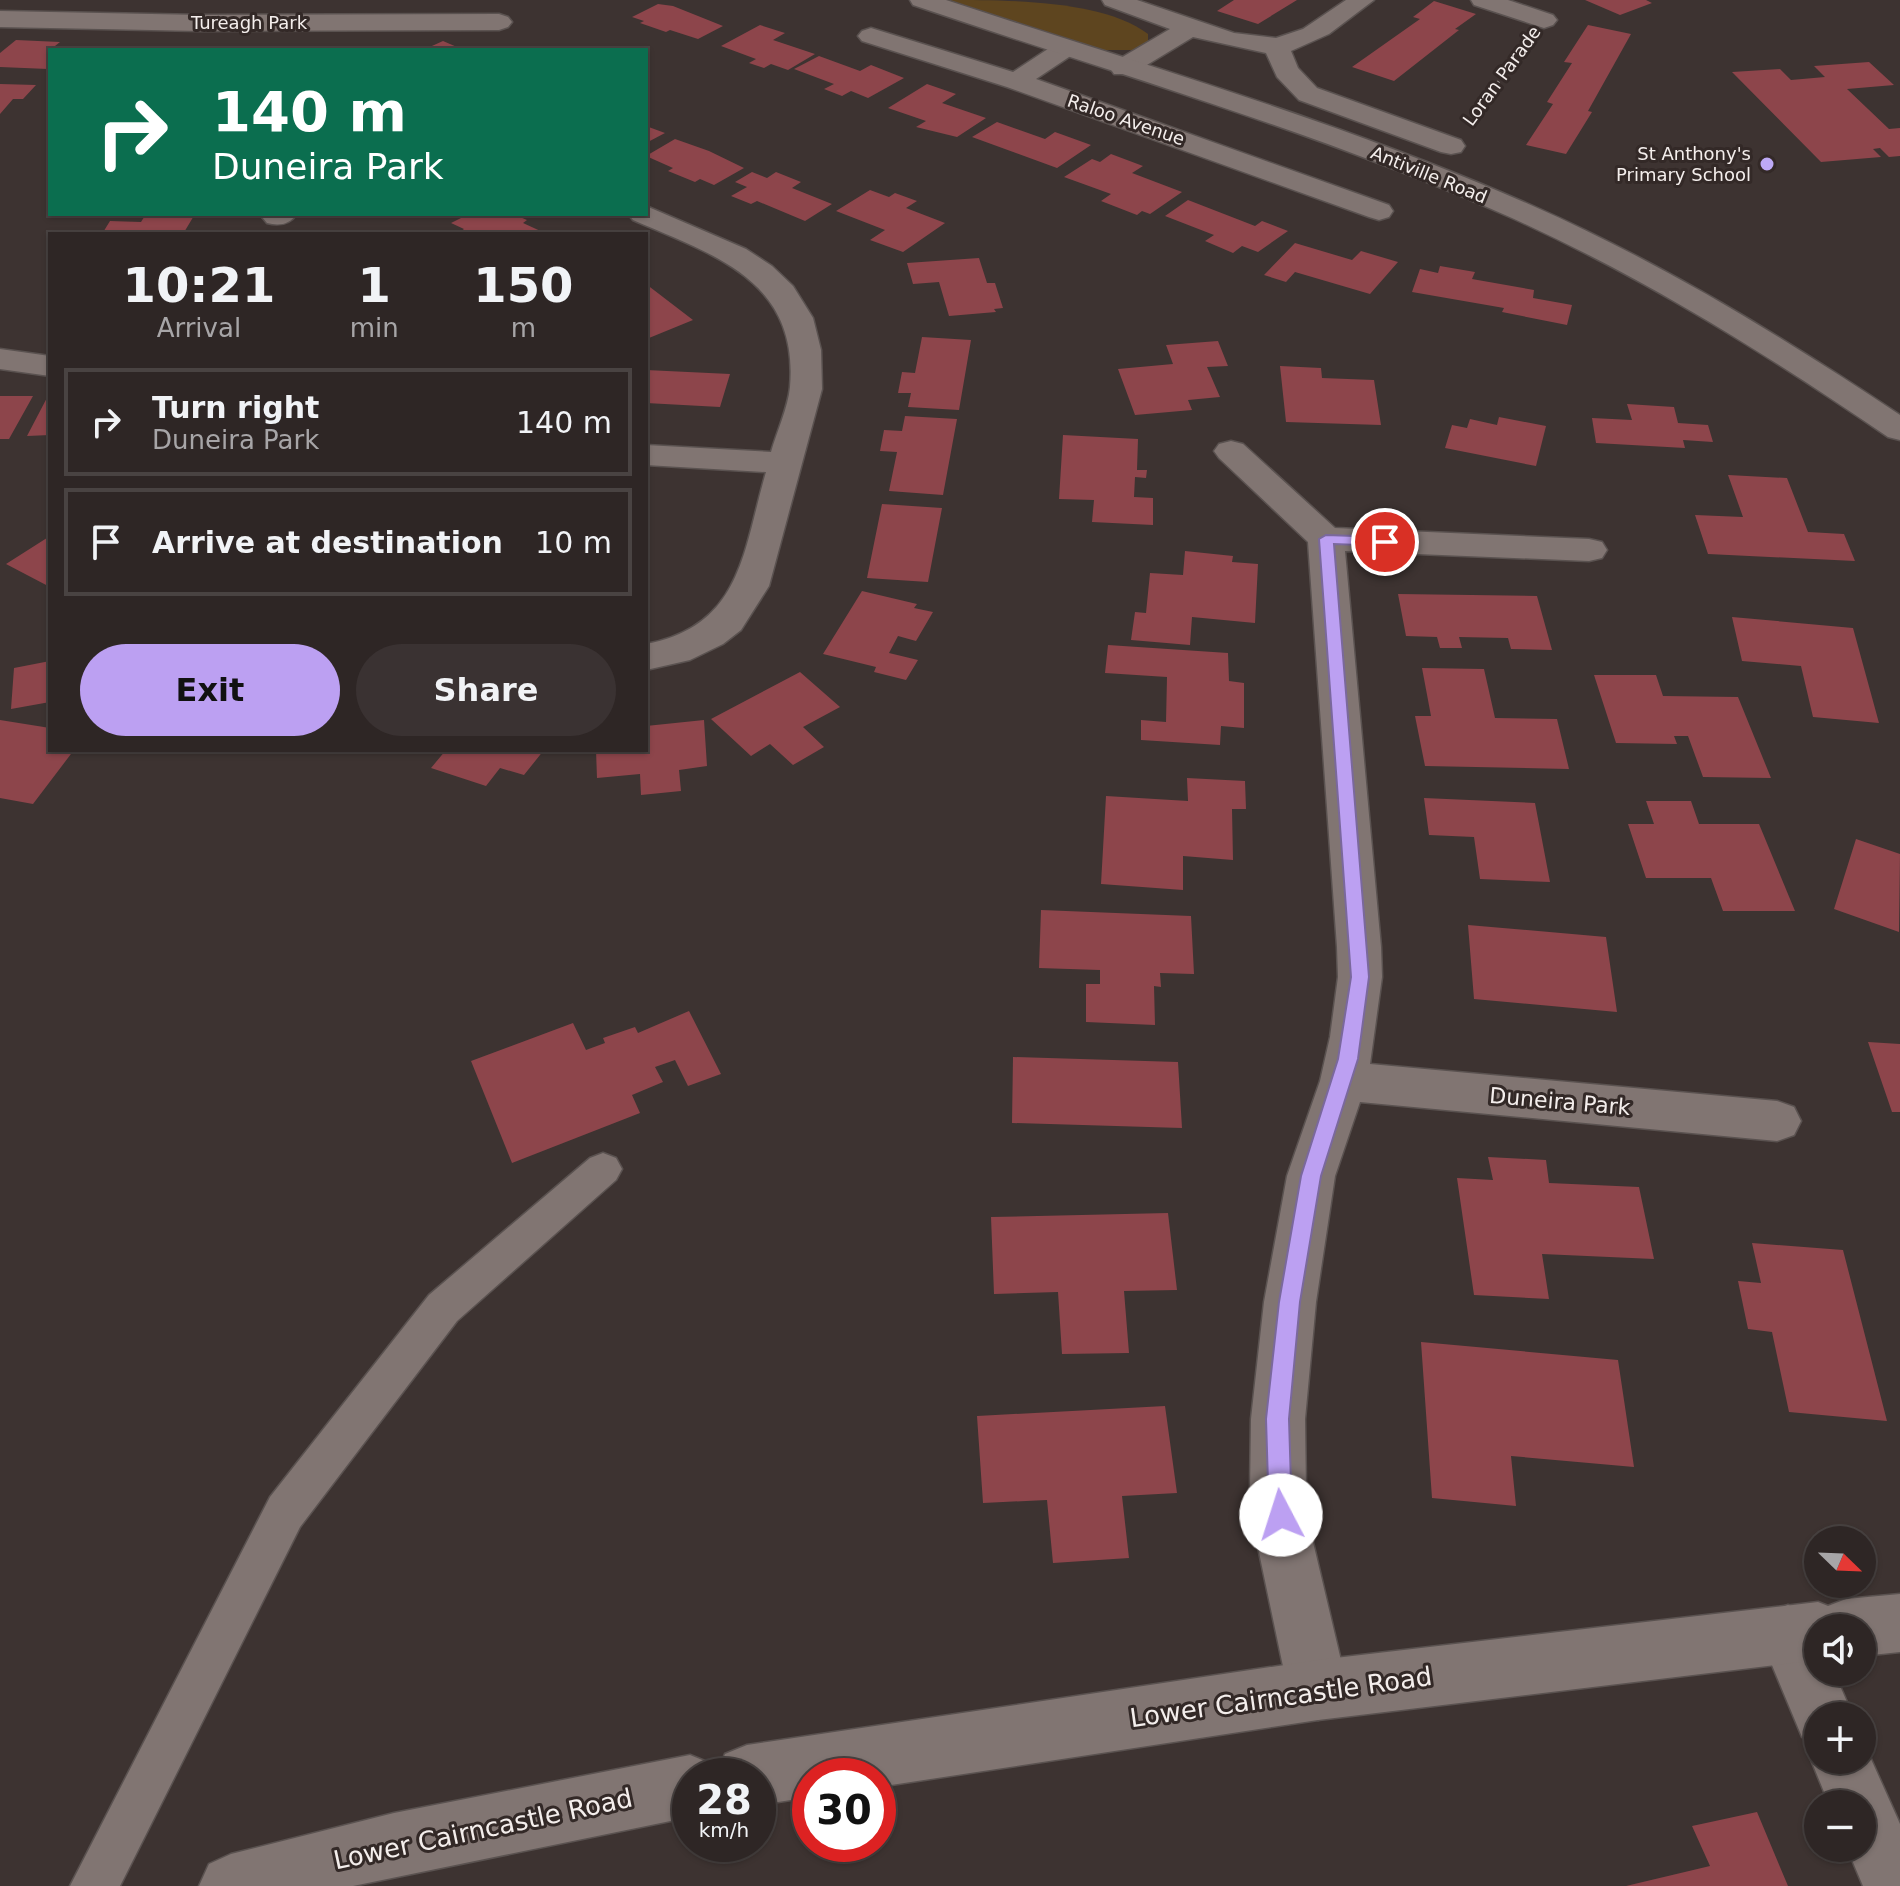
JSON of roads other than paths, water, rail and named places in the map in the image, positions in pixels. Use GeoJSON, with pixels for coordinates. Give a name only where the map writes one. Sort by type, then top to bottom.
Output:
{"type":"FeatureCollection","features":[{"type":"Feature","properties":{"kind":"street","name":"Antiville Road"},"geometry":{"type":"LineString","coordinates":[[922,0],[1299,125],[1421,169],[1525,214],[1633,266],[1716,311],[1900,430]]}},
{"type":"Feature","properties":{"kind":"street"},"geometry":{"type":"LineString","coordinates":[[1114,0],[1249,44],[1277,47],[1304,38],[1362,0]]}},
{"type":"Feature","properties":{"kind":"street","name":"Loran Parade"},"geometry":{"type":"LineString","coordinates":[[1483,0],[1544,20]]}},
{"type":"Feature","properties":{"kind":"street","name":"Tureagh Park"},"geometry":{"type":"LineString","coordinates":[[0,19],[499,22]]}},
{"type":"Feature","properties":{"kind":"street"},"geometry":{"type":"LineString","coordinates":[[286,48],[293,23]]}},
{"type":"Feature","properties":{"kind":"street"},"geometry":{"type":"LineString","coordinates":[[1123,68],[1192,27]]}},
{"type":"Feature","properties":{"kind":"street","name":"Raloo Avenue"},"geometry":{"type":"LineString","coordinates":[[871,36],[1016,81],[1379,211]]}},
{"type":"Feature","properties":{"kind":"street"},"geometry":{"type":"LineString","coordinates":[[1277,47],[1286,71],[1308,94],[1451,146]]}},
{"type":"Feature","properties":{"kind":"street"},"geometry":{"type":"LineString","coordinates":[[1016,81],[1066,48]]}},
{"type":"Feature","properties":{"kind":"street"},"geometry":{"type":"LineString","coordinates":[[648,216],[727,250],[773,280],[798,316],[808,357],[806,389],[751,586],[728,621],[710,635],[677,651],[648,657]]}},
{"type":"Feature","properties":{"kind":"street"},"geometry":{"type":"LineString","coordinates":[[0,359],[48,366]]}},
{"type":"Feature","properties":{"kind":"street"},"geometry":{"type":"LineString","coordinates":[[1231,451],[1326,539],[1589,550]]}},
{"type":"Feature","properties":{"kind":"street"},"geometry":{"type":"LineString","coordinates":[[648,455],[786,463]]}},
{"type":"Feature","properties":{"kind":"street"},"geometry":{"type":"LineString","coordinates":[[1318,1690],[1284,1538],[1278,1492],[1278,1419],[1290,1302],[1311,1176],[1343,1081],[1353,1037],[1360,977],[1326,539]]}},
{"type":"Feature","properties":{"kind":"street","name":"Duneira Park"},"geometry":{"type":"LineString","coordinates":[[1343,1081],[1777,1121]]}},
{"type":"Feature","properties":{"kind":"street"},"geometry":{"type":"LineString","coordinates":[[1876,1625],[1900,1623]]}},
{"type":"Feature","properties":{"kind":"street"},"geometry":{"type":"LineString","coordinates":[[1803,1632],[1820,1702]]}},
{"type":"Feature","properties":{"kind":"street","name":"Lower Cairncastle Road"},"geometry":{"type":"LineString","coordinates":[[776,1772],[1318,1690],[1803,1632]]}},
{"type":"Feature","properties":{"kind":"street","name":"Lower Cairncastle Road"},"geometry":{"type":"LineString","coordinates":[[231,1886],[394,1844],[672,1790]]}},
{"type":"Feature","properties":{"kind":"street"},"geometry":{"type":"LineString","coordinates":[[1876,1841],[1895,1886]]}},
{"type":"Feature","properties":{"kind":"lane"},"geometry":{"type":"LineString","coordinates":[[94,1886],[285,1512],[443,1308],[603,1169]]}},
{"type":"Feature","properties":{"kind":"place","name":"St Anthony's Primary School"},"geometry":{"type":"Point","coordinates":[1767,164]}}]}
